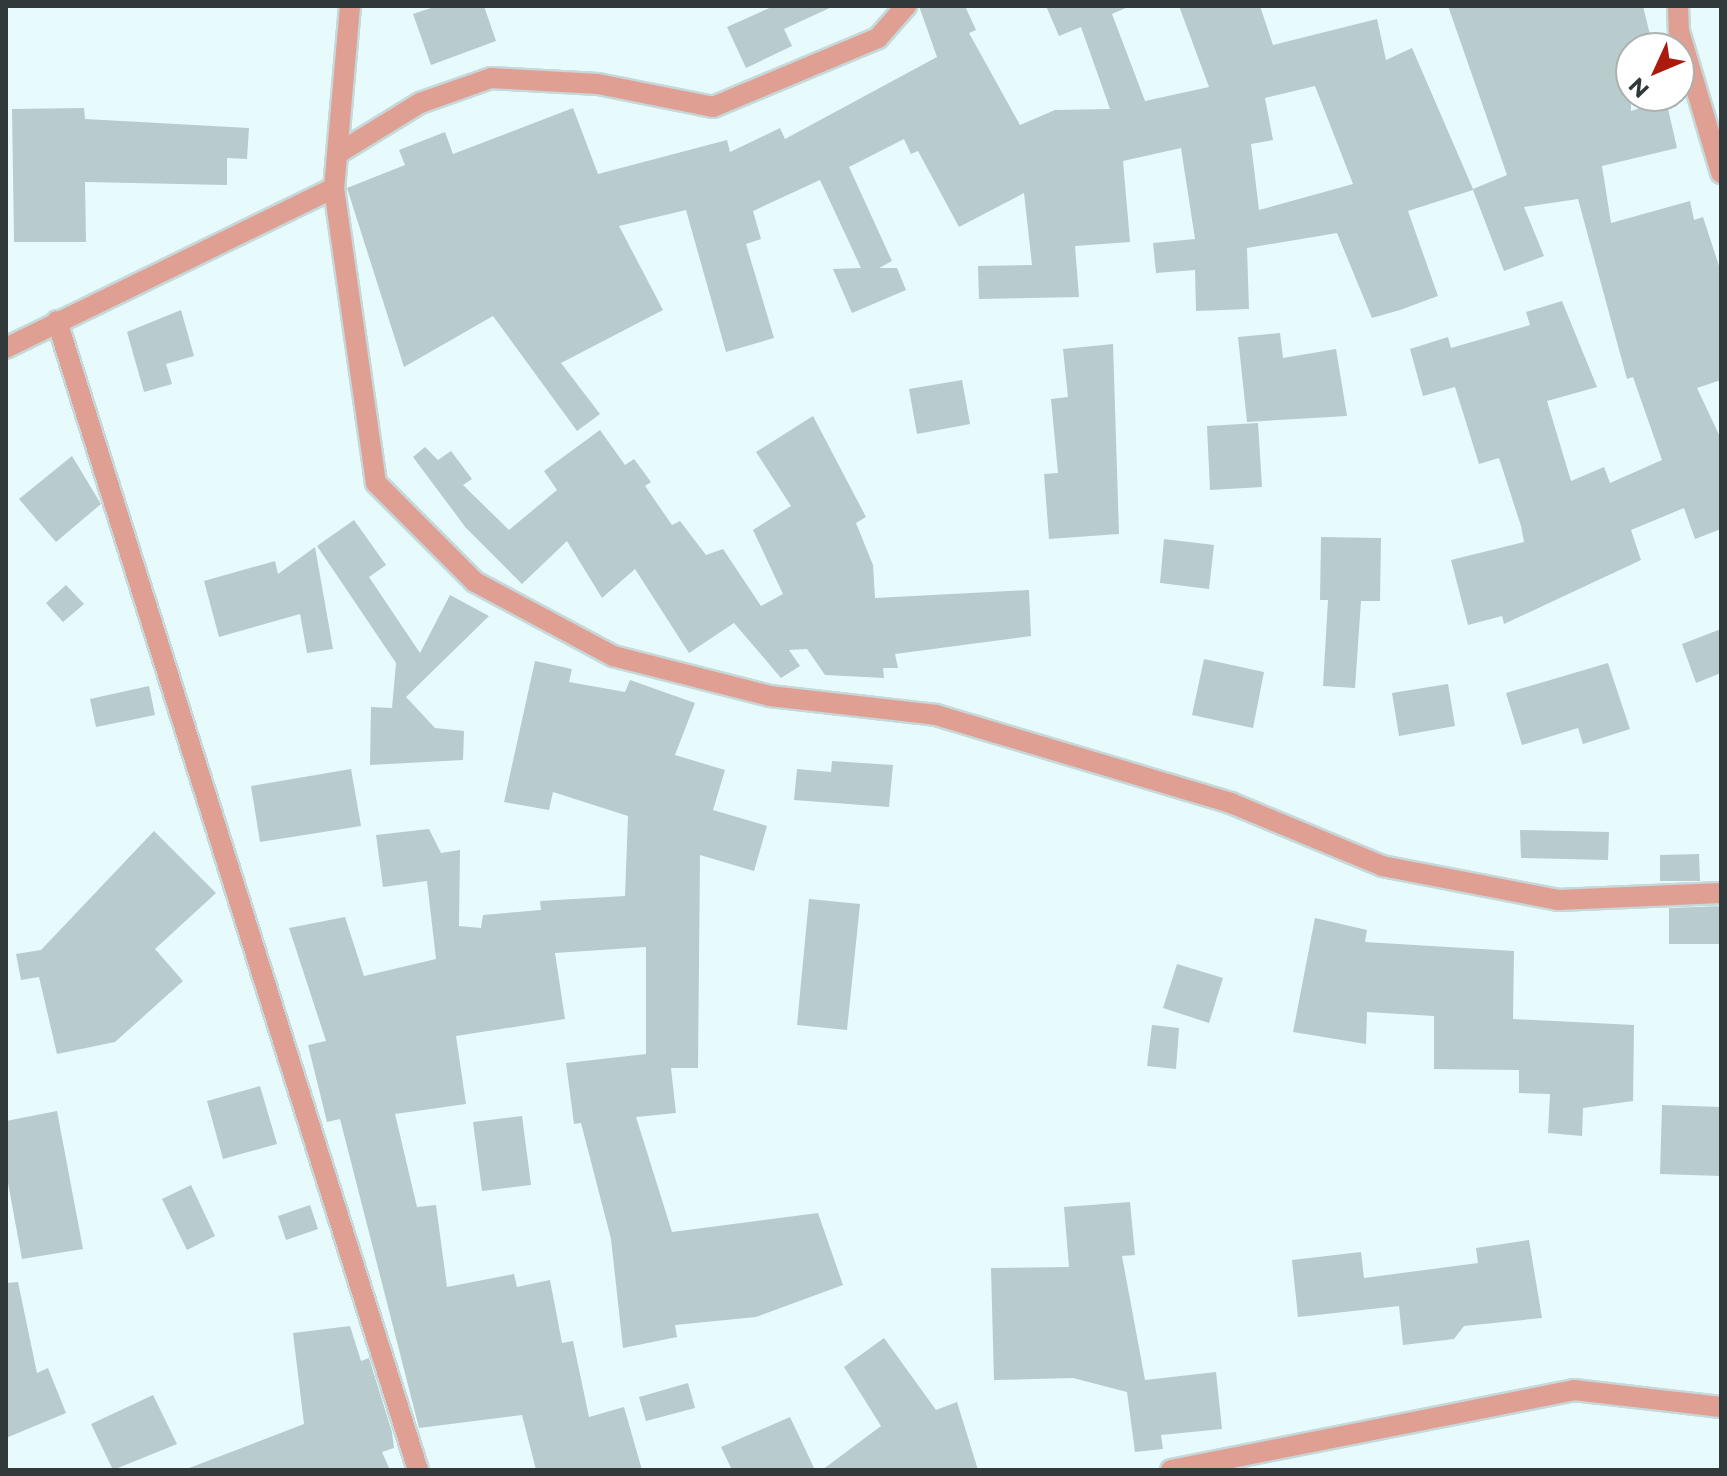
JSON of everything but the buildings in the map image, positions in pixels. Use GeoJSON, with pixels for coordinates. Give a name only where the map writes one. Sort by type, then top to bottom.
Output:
{"type":"FeatureCollection","features":[{"type":"Feature","properties":{"kind":"street"},"geometry":{"type":"LineString","coordinates":[[350,6],[334,188],[376,483],[475,582],[613,656],[770,696],[936,715],[1231,803],[1382,866],[1558,900],[1721,893]]}},
{"type":"Feature","properties":{"kind":"street"},"geometry":{"type":"LineString","coordinates":[[337,154],[420,103],[491,78],[598,84],[713,107],[878,38],[906,6]]}},
{"type":"Feature","properties":{"kind":"street"},"geometry":{"type":"LineString","coordinates":[[1678,6],[1679,31],[1721,173]]}},
{"type":"Feature","properties":{"kind":"street"},"geometry":{"type":"LineString","coordinates":[[6,348],[334,188]]}},
{"type":"Feature","properties":{"kind":"street"},"geometry":{"type":"LineString","coordinates":[[57,321],[418,1470]]}},
{"type":"Feature","properties":{"kind":"street"},"geometry":{"type":"LineString","coordinates":[[1171,1470],[1574,1390],[1721,1407]]}}]}
